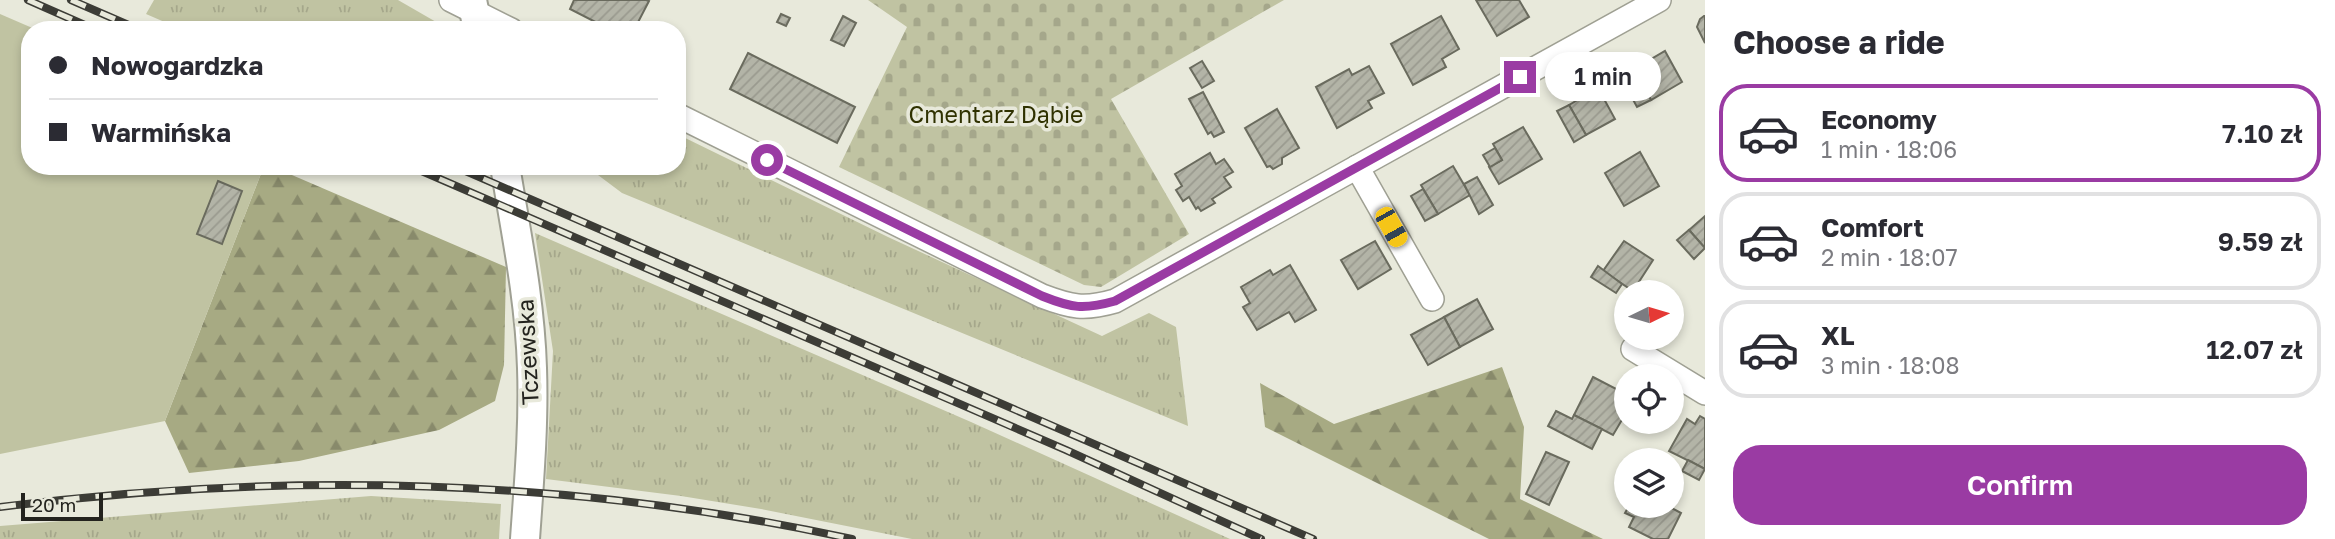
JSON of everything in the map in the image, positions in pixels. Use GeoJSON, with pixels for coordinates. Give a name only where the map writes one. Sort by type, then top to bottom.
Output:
{"type":"FeatureCollection","features":[{"type":"Feature","properties":{"kind":"street"},"geometry":{"type":"LineString","coordinates":[[686,119],[1042,296],[1064,305],[1092,308],[1115,301],[1659,0]]}},
{"type":"Feature","properties":{"kind":"street"},"geometry":{"type":"LineString","coordinates":[[469,10],[492,21]]}},
{"type":"Feature","properties":{"kind":"street"},"geometry":{"type":"LineString","coordinates":[[1357,167],[1432,299]]}},
{"type":"Feature","properties":{"kind":"street","name":"Tczewska"},"geometry":{"type":"LineString","coordinates":[[506,175],[524,286],[532,367],[532,427],[525,539]]}},
{"type":"Feature","properties":{"kind":"street"},"geometry":{"type":"LineString","coordinates":[[1635,350],[1705,393]]}},
{"type":"Feature","properties":{"kind":"green space"},"geometry":{"type":"Polygon","coordinates":[[[154,0],[398,0],[434,21],[162,21],[146,14],[154,0]]]}},
{"type":"Feature","properties":{"kind":"green space","name":"Cmentarz Dąbie"},"geometry":{"type":"Polygon","coordinates":[[[868,0],[1284,0],[1111,99],[1189,234],[1101,287],[1084,285],[839,167],[907,27],[868,0]]]}},
{"type":"Feature","properties":{"kind":"green space"},"geometry":{"type":"Polygon","coordinates":[[[0,14],[21,23],[21,175],[261,175],[165,421],[0,454],[0,14]]]}},
{"type":"Feature","properties":{"kind":"green space"},"geometry":{"type":"Polygon","coordinates":[[[686,138],[888,237],[1102,336],[1149,313],[1176,327],[1188,426],[622,193],[598,175],[686,175],[686,138]]]}},
{"type":"Feature","properties":{"kind":"green space"},"geometry":{"type":"Polygon","coordinates":[[[261,175],[292,175],[506,267],[504,365],[495,401],[439,430],[299,461],[189,473],[165,421],[261,175]]]}},
{"type":"Feature","properties":{"kind":"green space"},"geometry":{"type":"Polygon","coordinates":[[[535,233],[971,422],[1230,539],[912,539],[761,509],[546,479],[553,351],[535,233]]]}},
{"type":"Feature","properties":{"kind":"green space"},"geometry":{"type":"Polygon","coordinates":[[[1502,367],[1524,427],[1520,499],[1603,539],[1489,539],[1265,427],[1260,383],[1334,424],[1502,367]]]}},
{"type":"Feature","properties":{"kind":"green space"},"geometry":{"type":"Polygon","coordinates":[[[371,496],[501,504],[499,539],[0,539],[0,526],[371,496]]]}},
{"type":"Feature","properties":{"kind":"building"},"geometry":{"type":"Polygon","coordinates":[[[574,0],[649,1],[639,21],[593,21],[570,9],[574,0]]]}},
{"type":"Feature","properties":{"kind":"building"},"geometry":{"type":"Polygon","coordinates":[[[1476,0],[1519,0],[1529,17],[1497,36],[1476,0]]]}},
{"type":"Feature","properties":{"kind":"building"},"geometry":{"type":"Polygon","coordinates":[[[781,14],[790,18],[786,26],[777,22],[781,14]]]}},
{"type":"Feature","properties":{"kind":"building"},"geometry":{"type":"Polygon","coordinates":[[[843,16],[856,23],[844,46],[831,40],[843,16]]]}},
{"type":"Feature","properties":{"kind":"building"},"geometry":{"type":"Polygon","coordinates":[[[1441,16],[1459,49],[1442,59],[1446,67],[1413,85],[1391,44],[1441,16]]]}},
{"type":"Feature","properties":{"kind":"building"},"geometry":{"type":"Polygon","coordinates":[[[1705,16],[1705,43],[1697,27],[1700,19],[1705,16]]]}},
{"type":"Feature","properties":{"kind":"building"},"geometry":{"type":"Polygon","coordinates":[[[1665,51],[1682,82],[1651,100],[1634,69],[1665,51]]]}},
{"type":"Feature","properties":{"kind":"building"},"geometry":{"type":"Polygon","coordinates":[[[748,53],[855,107],[837,143],[730,89],[748,53]]]}},
{"type":"Feature","properties":{"kind":"building"},"geometry":{"type":"Polygon","coordinates":[[[1202,61],[1214,81],[1202,88],[1190,68],[1202,61]]]}},
{"type":"Feature","properties":{"kind":"building"},"geometry":{"type":"Polygon","coordinates":[[[1369,66],[1384,93],[1368,101],[1372,108],[1337,128],[1316,87],[1349,69],[1352,75],[1369,66]]]}},
{"type":"Feature","properties":{"kind":"building"},"geometry":{"type":"Polygon","coordinates":[[[1637,76],[1651,100],[1637,107],[1624,83],[1637,76]]]}},
{"type":"Feature","properties":{"kind":"building"},"geometry":{"type":"Polygon","coordinates":[[[1598,88],[1615,119],[1586,135],[1569,105],[1598,88]]]}},
{"type":"Feature","properties":{"kind":"building"},"geometry":{"type":"Polygon","coordinates":[[[1203,92],[1224,132],[1214,137],[1211,132],[1208,134],[1189,99],[1203,92]]]}},
{"type":"Feature","properties":{"kind":"building"},"geometry":{"type":"Polygon","coordinates":[[[1569,105],[1586,135],[1574,142],[1557,111],[1569,105]]]}},
{"type":"Feature","properties":{"kind":"building"},"geometry":{"type":"Polygon","coordinates":[[[1277,109],[1299,148],[1282,158],[1282,164],[1273,169],[1267,167],[1245,128],[1277,109]]]}},
{"type":"Feature","properties":{"kind":"building"},"geometry":{"type":"Polygon","coordinates":[[[1523,127],[1542,159],[1499,184],[1489,167],[1502,160],[1493,144],[1523,127]]]}},
{"type":"Feature","properties":{"kind":"building"},"geometry":{"type":"Polygon","coordinates":[[[1495,148],[1502,160],[1490,167],[1483,155],[1495,148]]]}},
{"type":"Feature","properties":{"kind":"building"},"geometry":{"type":"Polygon","coordinates":[[[1640,152],[1659,186],[1624,206],[1605,173],[1640,152]]]}},
{"type":"Feature","properties":{"kind":"building"},"geometry":{"type":"Polygon","coordinates":[[[1210,153],[1216,164],[1224,159],[1233,172],[1224,177],[1231,187],[1212,199],[1215,203],[1201,211],[1198,207],[1196,209],[1189,197],[1183,201],[1176,190],[1182,186],[1175,174],[1210,153]]]}},
{"type":"Feature","properties":{"kind":"building"},"geometry":{"type":"Polygon","coordinates":[[[1453,166],[1470,195],[1438,214],[1421,185],[1453,166]]]}},
{"type":"Feature","properties":{"kind":"building"},"geometry":{"type":"Polygon","coordinates":[[[1477,177],[1493,205],[1479,214],[1464,184],[1477,177]]]}},
{"type":"Feature","properties":{"kind":"building"},"geometry":{"type":"Polygon","coordinates":[[[218,181],[242,191],[222,244],[197,234],[218,181]]]}},
{"type":"Feature","properties":{"kind":"building"},"geometry":{"type":"Polygon","coordinates":[[[1423,189],[1438,214],[1425,221],[1411,196],[1423,189]]]}},
{"type":"Feature","properties":{"kind":"building"},"geometry":{"type":"Polygon","coordinates":[[[1705,216],[1705,248],[1689,230],[1705,216]]]}},
{"type":"Feature","properties":{"kind":"building"},"geometry":{"type":"Polygon","coordinates":[[[1689,230],[1705,248],[1694,259],[1677,240],[1689,230]]]}},
{"type":"Feature","properties":{"kind":"building"},"geometry":{"type":"Polygon","coordinates":[[[1375,241],[1391,269],[1358,289],[1341,260],[1375,241]]]}},
{"type":"Feature","properties":{"kind":"building"},"geometry":{"type":"Polygon","coordinates":[[[1624,241],[1653,260],[1640,280],[1616,280],[1603,271],[1624,241]]]}},
{"type":"Feature","properties":{"kind":"building"},"geometry":{"type":"Polygon","coordinates":[[[1290,265],[1316,310],[1295,322],[1289,312],[1257,330],[1243,307],[1250,303],[1241,287],[1270,270],[1273,275],[1290,265]]]}},
{"type":"Feature","properties":{"kind":"building"},"geometry":{"type":"Polygon","coordinates":[[[1598,266],[1617,280],[1614,280],[1614,292],[1591,277],[1598,266]]]}},
{"type":"Feature","properties":{"kind":"building"},"geometry":{"type":"Polygon","coordinates":[[[1477,299],[1493,329],[1460,347],[1444,317],[1477,299]]]}},
{"type":"Feature","properties":{"kind":"building"},"geometry":{"type":"Polygon","coordinates":[[[1444,317],[1460,347],[1428,365],[1411,335],[1444,317]]]}},
{"type":"Feature","properties":{"kind":"building"},"geometry":{"type":"Polygon","coordinates":[[[1593,377],[1614,388],[1613,435],[1574,415],[1593,377]]]}},
{"type":"Feature","properties":{"kind":"building"},"geometry":{"type":"Polygon","coordinates":[[[1556,411],[1572,419],[1574,415],[1602,429],[1592,449],[1548,426],[1556,411]]]}},
{"type":"Feature","properties":{"kind":"building"},"geometry":{"type":"Polygon","coordinates":[[[1700,416],[1705,419],[1705,469],[1684,458],[1684,448],[1671,448],[1679,434],[1684,434],[1687,419],[1695,424],[1700,416]]]}},
{"type":"Feature","properties":{"kind":"building"},"geometry":{"type":"Polygon","coordinates":[[[1546,452],[1569,462],[1549,505],[1526,494],[1546,452]]]}},
{"type":"Feature","properties":{"kind":"building"},"geometry":{"type":"Polygon","coordinates":[[[1688,460],[1705,469],[1699,480],[1684,472],[1688,460]]]}},
{"type":"Feature","properties":{"kind":"building"},"geometry":{"type":"Polygon","coordinates":[[[1634,518],[1678,518],[1668,539],[1653,539],[1629,527],[1634,518]]]}},
{"type":"Feature","properties":{"kind":"railway"},"geometry":{"type":"LineString","coordinates":[[28,0],[76,21]]}},
{"type":"Feature","properties":{"kind":"railway"},"geometry":{"type":"LineString","coordinates":[[71,0],[119,21]]}},
{"type":"Feature","properties":{"kind":"railway"},"geometry":{"type":"LineString","coordinates":[[431,175],[1066,450],[1261,539]]}},
{"type":"Feature","properties":{"kind":"railway"},"geometry":{"type":"LineString","coordinates":[[475,175],[1313,539]]}},
{"type":"Feature","properties":{"kind":"railway"},"geometry":{"type":"LineString","coordinates":[[0,507],[214,488],[321,485],[428,487],[641,503],[852,539]]}},
{"type":"Feature","properties":{"kind":"route"},"geometry":{"type":"LineString","coordinates":[[767,160],[1042,296],[1064,305],[1092,308],[1115,301],[1520,77]]}}]}
